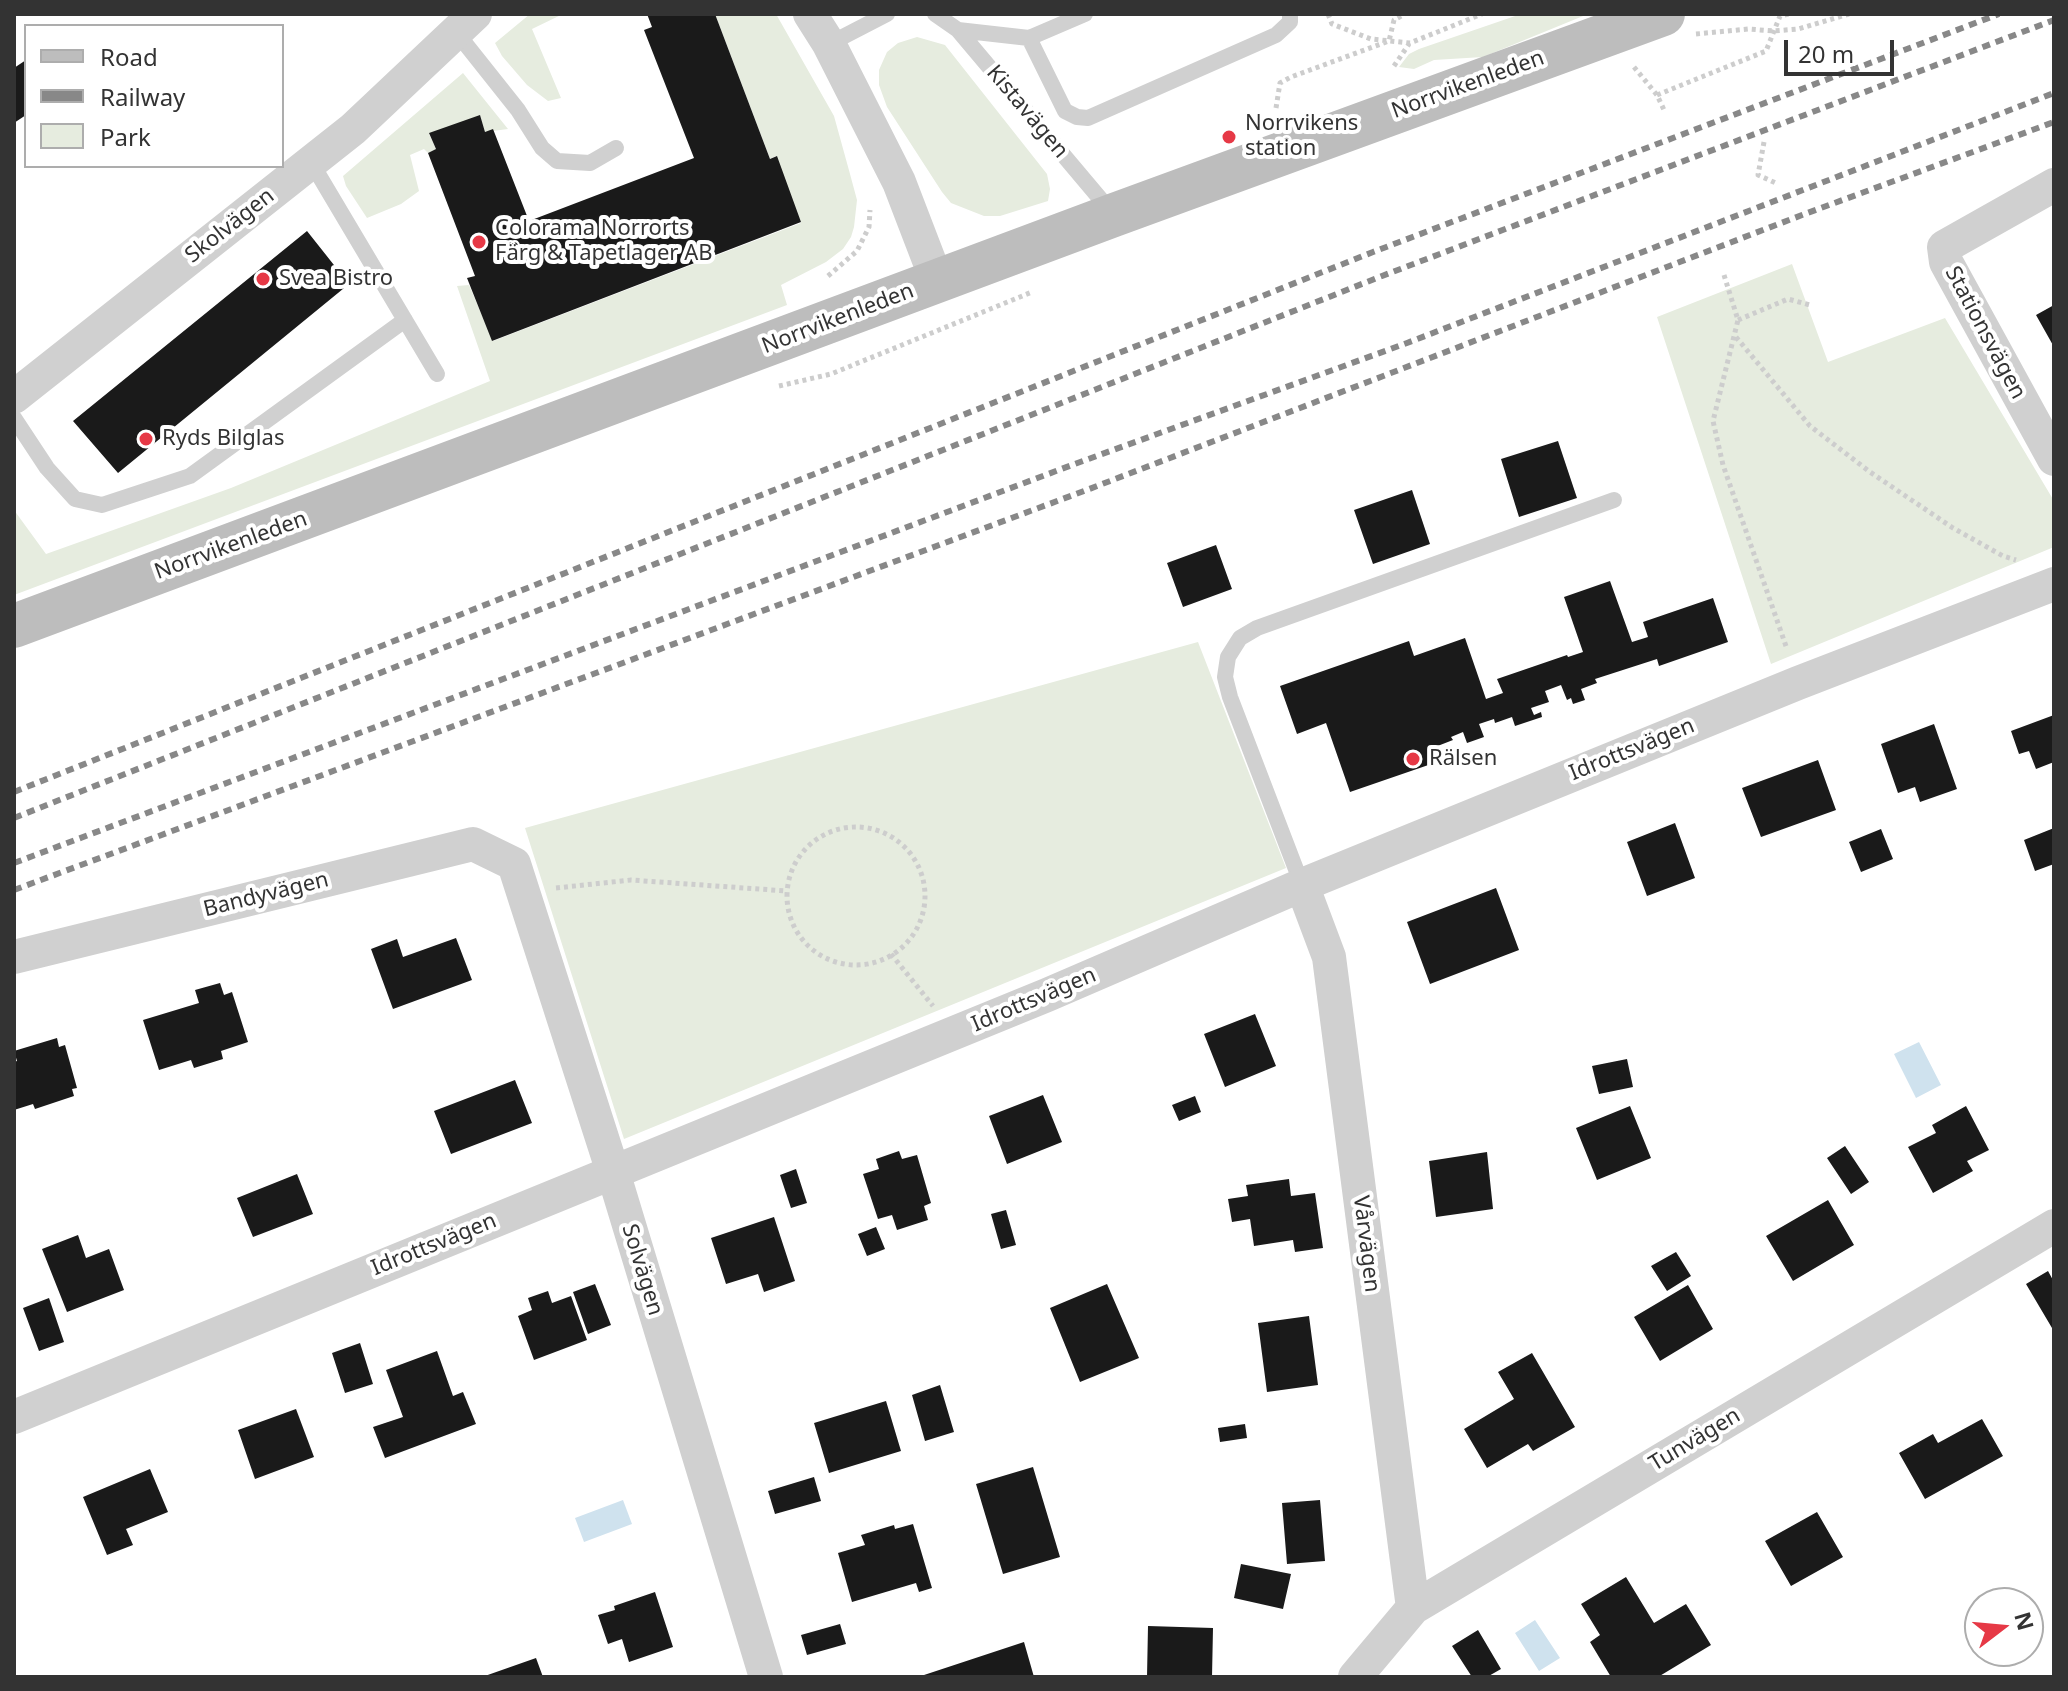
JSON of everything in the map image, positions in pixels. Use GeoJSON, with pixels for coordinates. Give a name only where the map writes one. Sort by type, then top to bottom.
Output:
{"type":"FeatureCollection","features":[{"type":"Feature","properties":{"kind":"main road","name":"Norrvikenleden"},"geometry":{"type":"LineString","coordinates":[[14,626],[1114,215],[1663,14]]}},
{"type":"Feature","properties":{"kind":"street"},"geometry":{"type":"LineString","coordinates":[[810,14],[829,44],[899,182],[937,281]]}},
{"type":"Feature","properties":{"kind":"street","name":"Skolvägen"},"geometry":{"type":"LineString","coordinates":[[14,397],[353,129],[466,23]]}},
{"type":"Feature","properties":{"kind":"street","name":"Stationsvägen"},"geometry":{"type":"LineString","coordinates":[[2054,185],[1944,247],[1946,262],[2054,459]]}},
{"type":"Feature","properties":{"kind":"street","name":"Idrottsvägen"},"geometry":{"type":"LineString","coordinates":[[14,1417],[1047,995],[1302,885],[1798,683],[2054,584]]}},
{"type":"Feature","properties":{"kind":"street","name":"Bandyvägen"},"geometry":{"type":"LineString","coordinates":[[14,957],[473,844],[519,878]]}},
{"type":"Feature","properties":{"kind":"street","name":"Solvägen"},"geometry":{"type":"LineString","coordinates":[[519,878],[613,1172],[766,1677]]}},
{"type":"Feature","properties":{"kind":"street","name":"Vårvägen"},"geometry":{"type":"LineString","coordinates":[[1302,885],[1329,957],[1413,1608]]}},
{"type":"Feature","properties":{"kind":"street","name":"Tunvägen"},"geometry":{"type":"LineString","coordinates":[[1355,1677],[1413,1608],[2054,1226]]}},
{"type":"Feature","properties":{"kind":"lane"},"geometry":{"type":"LineString","coordinates":[[829,44],[887,14]]}},
{"type":"Feature","properties":{"kind":"lane","name":"Kistavägen"},"geometry":{"type":"LineString","coordinates":[[935,14],[958,30],[1114,215]]}},
{"type":"Feature","properties":{"kind":"lane"},"geometry":{"type":"LineString","coordinates":[[958,30],[1029,38],[1085,14]]}},
{"type":"Feature","properties":{"kind":"lane"},"geometry":{"type":"LineString","coordinates":[[1029,38],[1065,111],[1088,118],[1276,35],[1290,22],[1290,14]]}},
{"type":"Feature","properties":{"kind":"lane"},"geometry":{"type":"LineString","coordinates":[[466,23],[542,148],[557,161],[590,163],[616,148]]}},
{"type":"Feature","properties":{"kind":"lane"},"geometry":{"type":"LineString","coordinates":[[311,162],[437,374]]}},
{"type":"Feature","properties":{"kind":"lane"},"geometry":{"type":"LineString","coordinates":[[14,418],[47,468],[75,499],[102,505],[190,476],[405,320]]}},
{"type":"Feature","properties":{"kind":"lane"},"geometry":{"type":"LineString","coordinates":[[1302,885],[1235,711],[1225,677],[1228,657],[1240,638],[1257,628],[1614,500]]}},
{"type":"Feature","properties":{"kind":"path"},"geometry":{"type":"LineString","coordinates":[[1328,14],[1332,24],[1371,39],[1410,43],[1482,14]]}},
{"type":"Feature","properties":{"kind":"path"},"geometry":{"type":"LineString","coordinates":[[1389,41],[1394,20],[1405,14]]}},
{"type":"Feature","properties":{"kind":"path"},"geometry":{"type":"LineString","coordinates":[[1657,95],[1766,51],[1780,16],[1789,14]]}},
{"type":"Feature","properties":{"kind":"path"},"geometry":{"type":"LineString","coordinates":[[1276,108],[1280,83],[1389,41]]}},
{"type":"Feature","properties":{"kind":"path"},"geometry":{"type":"LineString","coordinates":[[1394,66],[1410,43]]}},
{"type":"Feature","properties":{"kind":"path"},"geometry":{"type":"LineString","coordinates":[[1634,66],[1657,95],[1664,110]]}},
{"type":"Feature","properties":{"kind":"path"},"geometry":{"type":"LineString","coordinates":[[1764,142],[1758,175],[1778,184]]}},
{"type":"Feature","properties":{"kind":"path"},"geometry":{"type":"LineString","coordinates":[[822,281],[857,251],[869,227],[870,200]]}},
{"type":"Feature","properties":{"kind":"path"},"geometry":{"type":"LineString","coordinates":[[1724,275],[1738,320],[1713,421],[1723,465],[1798,683]]}},
{"type":"Feature","properties":{"kind":"path"},"geometry":{"type":"LineString","coordinates":[[1738,320],[1788,299],[1810,305]]}},
{"type":"Feature","properties":{"kind":"path"},"geometry":{"type":"LineString","coordinates":[[813,329],[831,374]]}},
{"type":"Feature","properties":{"kind":"path"},"geometry":{"type":"LineString","coordinates":[[1735,336],[1810,426],[1870,472],[1953,528],[2003,556],[2027,563]]}},
{"type":"Feature","properties":{"kind":"path"},"geometry":{"type":"LineString","coordinates":[[858,827],[879,830],[908,848],[924,879],[926,895],[923,913],[914,932],[901,948],[891,954],[862,965],[840,963],[819,954],[803,942],[792,922],[787,883],[794,864],[806,848],[821,838],[858,827]]}},
{"type":"Feature","properties":{"kind":"path"},"geometry":{"type":"LineString","coordinates":[[519,878],[631,880],[787,891]]}},
{"type":"Feature","properties":{"kind":"path"},"geometry":{"type":"LineString","coordinates":[[891,954],[941,1015]]}},
{"type":"Feature","properties":{"kind":"green space"},"geometry":{"type":"Polygon","coordinates":[[[530,14],[563,14],[532,29],[561,98],[548,101],[527,85],[495,43],[530,14]]]}},
{"type":"Feature","properties":{"kind":"green space"},"geometry":{"type":"Polygon","coordinates":[[[715,14],[776,14],[834,116],[857,200],[854,227],[843,249],[826,262],[781,285],[787,305],[14,595],[14,510],[46,554],[231,488],[490,381],[457,286],[469,285],[493,341],[801,223],[776,156],[770,159],[715,14]]]}},
{"type":"Feature","properties":{"kind":"green space"},"geometry":{"type":"Polygon","coordinates":[[[1521,14],[1588,14],[1483,57],[1434,60],[1414,69],[1399,67],[1409,54],[1419,49],[1521,14]]]}},
{"type":"Feature","properties":{"kind":"green space"},"geometry":{"type":"Polygon","coordinates":[[[917,37],[945,45],[1047,174],[1050,189],[1048,201],[1000,216],[984,216],[951,203],[942,192],[887,107],[879,85],[879,70],[887,52],[898,43],[917,37]]]}},
{"type":"Feature","properties":{"kind":"green space"},"geometry":{"type":"Polygon","coordinates":[[[463,73],[508,129],[485,132],[480,116],[429,134],[436,149],[428,153],[424,149],[410,155],[419,191],[401,204],[367,218],[343,176],[463,73]]]}},
{"type":"Feature","properties":{"kind":"green space"},"geometry":{"type":"Polygon","coordinates":[[[1792,264],[1828,362],[1945,318],[2054,501],[2054,547],[1771,664],[1657,317],[1792,264]]]}},
{"type":"Feature","properties":{"kind":"green space"},"geometry":{"type":"Polygon","coordinates":[[[1198,642],[1286,868],[624,1139],[525,828],[1198,642]]]}},
{"type":"Feature","properties":{"kind":"water"},"geometry":{"type":"Polygon","coordinates":[[[1919,1042],[1941,1085],[1916,1098],[1894,1054],[1919,1042]]]}},
{"type":"Feature","properties":{"kind":"water"},"geometry":{"type":"Polygon","coordinates":[[[623,1500],[632,1524],[584,1542],[575,1518],[623,1500]]]}},
{"type":"Feature","properties":{"kind":"water"},"geometry":{"type":"Polygon","coordinates":[[[1535,1620],[1560,1658],[1539,1671],[1515,1633],[1535,1620]]]}},
{"type":"Feature","properties":{"kind":"building"},"geometry":{"type":"Polygon","coordinates":[[[647,14],[715,14],[770,159],[777,156],[801,222],[492,341],[467,278],[475,276],[428,153],[436,149],[429,133],[480,115],[485,132],[493,129],[529,221],[694,158],[644,30],[652,27],[647,14]]]}},
{"type":"Feature","properties":{"kind":"building"},"geometry":{"type":"Polygon","coordinates":[[[24,61],[24,116],[14,123],[14,68],[24,61]]]}},
{"type":"Feature","properties":{"kind":"building"},"geometry":{"type":"Polygon","coordinates":[[[307,231],[349,284],[118,473],[73,421],[307,231]]]}},
{"type":"Feature","properties":{"kind":"building"},"geometry":{"type":"Polygon","coordinates":[[[2054,305],[2054,347],[2036,315],[2054,305]]]}},
{"type":"Feature","properties":{"kind":"building"},"geometry":{"type":"Polygon","coordinates":[[[1558,441],[1577,498],[1519,517],[1501,459],[1558,441]]]}},
{"type":"Feature","properties":{"kind":"building"},"geometry":{"type":"Polygon","coordinates":[[[1412,490],[1430,544],[1373,564],[1354,510],[1412,490]]]}},
{"type":"Feature","properties":{"kind":"building"},"geometry":{"type":"Polygon","coordinates":[[[1216,545],[1232,589],[1183,607],[1167,563],[1216,545]]]}},
{"type":"Feature","properties":{"kind":"building"},"geometry":{"type":"Polygon","coordinates":[[[1610,581],[1632,642],[1648,637],[1643,622],[1713,598],[1728,642],[1659,666],[1657,659],[1595,679],[1597,683],[1581,689],[1585,700],[1573,704],[1571,698],[1567,700],[1561,685],[1545,691],[1549,702],[1531,708],[1534,715],[1541,712],[1542,717],[1515,726],[1512,717],[1479,724],[1484,737],[1467,743],[1463,732],[1435,747],[1440,761],[1350,792],[1326,723],[1297,734],[1280,686],[1409,641],[1414,656],[1465,638],[1486,699],[1503,693],[1497,679],[1583,652],[1564,597],[1610,581]]]}},
{"type":"Feature","properties":{"kind":"building"},"geometry":{"type":"Polygon","coordinates":[[[2054,715],[2054,762],[2036,769],[2029,751],[2019,754],[2011,731],[2054,715]]]}},
{"type":"Feature","properties":{"kind":"building"},"geometry":{"type":"Polygon","coordinates":[[[1934,724],[1957,789],[1920,802],[1915,787],[1898,793],[1881,744],[1934,724]]]}},
{"type":"Feature","properties":{"kind":"building"},"geometry":{"type":"Polygon","coordinates":[[[1818,760],[1836,810],[1761,837],[1742,788],[1818,760]]]}},
{"type":"Feature","properties":{"kind":"building"},"geometry":{"type":"Polygon","coordinates":[[[1675,823],[1695,878],[1647,896],[1627,842],[1675,823]]]}},
{"type":"Feature","properties":{"kind":"building"},"geometry":{"type":"Polygon","coordinates":[[[2054,828],[2054,864],[2035,871],[2024,840],[2054,828]]]}},
{"type":"Feature","properties":{"kind":"building"},"geometry":{"type":"Polygon","coordinates":[[[1881,829],[1893,859],[1861,872],[1849,842],[1881,829]]]}},
{"type":"Feature","properties":{"kind":"building"},"geometry":{"type":"Polygon","coordinates":[[[1496,888],[1519,950],[1430,984],[1407,922],[1496,888]]]}},
{"type":"Feature","properties":{"kind":"building"},"geometry":{"type":"Polygon","coordinates":[[[456,938],[472,980],[393,1009],[371,949],[397,939],[403,957],[456,938]]]}},
{"type":"Feature","properties":{"kind":"building"},"geometry":{"type":"Polygon","coordinates":[[[220,983],[224,995],[232,992],[248,1042],[221,1051],[223,1059],[194,1068],[191,1060],[159,1070],[143,1020],[199,1003],[195,990],[220,983]]]}},
{"type":"Feature","properties":{"kind":"building"},"geometry":{"type":"Polygon","coordinates":[[[1255,1014],[1276,1066],[1225,1087],[1204,1034],[1255,1014]]]}},
{"type":"Feature","properties":{"kind":"building"},"geometry":{"type":"Polygon","coordinates":[[[57,1038],[59,1047],[65,1045],[77,1088],[72,1089],[74,1096],[35,1109],[33,1104],[14,1110],[14,1062],[17,1061],[14,1051],[57,1038]]]}},
{"type":"Feature","properties":{"kind":"building"},"geometry":{"type":"Polygon","coordinates":[[[1627,1059],[1633,1087],[1599,1094],[1592,1066],[1627,1059]]]}},
{"type":"Feature","properties":{"kind":"building"},"geometry":{"type":"Polygon","coordinates":[[[515,1080],[532,1123],[451,1154],[434,1111],[515,1080]]]}},
{"type":"Feature","properties":{"kind":"building"},"geometry":{"type":"Polygon","coordinates":[[[1043,1095],[1062,1142],[1007,1164],[989,1116],[1043,1095]]]}},
{"type":"Feature","properties":{"kind":"building"},"geometry":{"type":"Polygon","coordinates":[[[1195,1096],[1201,1112],[1179,1121],[1172,1105],[1195,1096]]]}},
{"type":"Feature","properties":{"kind":"building"},"geometry":{"type":"Polygon","coordinates":[[[1630,1106],[1651,1158],[1597,1180],[1576,1128],[1630,1106]]]}},
{"type":"Feature","properties":{"kind":"building"},"geometry":{"type":"Polygon","coordinates":[[[1966,1106],[1989,1150],[1967,1161],[1973,1171],[1933,1193],[1908,1147],[1936,1133],[1932,1125],[1966,1106]]]}},
{"type":"Feature","properties":{"kind":"building"},"geometry":{"type":"Polygon","coordinates":[[[1845,1146],[1869,1182],[1851,1194],[1827,1158],[1845,1146]]]}},
{"type":"Feature","properties":{"kind":"building"},"geometry":{"type":"Polygon","coordinates":[[[899,1151],[902,1159],[917,1155],[931,1203],[924,1206],[928,1220],[897,1230],[892,1215],[878,1219],[863,1174],[879,1169],[876,1159],[899,1151]]]}},
{"type":"Feature","properties":{"kind":"building"},"geometry":{"type":"Polygon","coordinates":[[[1487,1152],[1493,1209],[1436,1217],[1429,1161],[1487,1152]]]}},
{"type":"Feature","properties":{"kind":"building"},"geometry":{"type":"Polygon","coordinates":[[[796,1169],[807,1203],[791,1208],[780,1175],[796,1169]]]}},
{"type":"Feature","properties":{"kind":"building"},"geometry":{"type":"Polygon","coordinates":[[[297,1174],[313,1214],[253,1237],[237,1198],[297,1174]]]}},
{"type":"Feature","properties":{"kind":"building"},"geometry":{"type":"Polygon","coordinates":[[[1289,1179],[1291,1196],[1315,1193],[1323,1248],[1295,1252],[1293,1240],[1254,1246],[1250,1219],[1232,1222],[1228,1199],[1248,1196],[1246,1185],[1289,1179]]]}},
{"type":"Feature","properties":{"kind":"building"},"geometry":{"type":"Polygon","coordinates":[[[1828,1200],[1854,1245],[1793,1281],[1766,1236],[1828,1200]]]}},
{"type":"Feature","properties":{"kind":"building"},"geometry":{"type":"Polygon","coordinates":[[[1006,1210],[1016,1245],[1001,1249],[991,1214],[1006,1210]]]}},
{"type":"Feature","properties":{"kind":"building"},"geometry":{"type":"Polygon","coordinates":[[[774,1217],[795,1281],[764,1292],[758,1274],[726,1284],[711,1238],[774,1217]]]}},
{"type":"Feature","properties":{"kind":"building"},"geometry":{"type":"Polygon","coordinates":[[[876,1227],[885,1249],[867,1256],[858,1234],[876,1227]]]}},
{"type":"Feature","properties":{"kind":"building"},"geometry":{"type":"Polygon","coordinates":[[[78,1235],[86,1258],[109,1249],[124,1290],[67,1312],[42,1249],[78,1235]]]}},
{"type":"Feature","properties":{"kind":"building"},"geometry":{"type":"Polygon","coordinates":[[[1676,1252],[1691,1276],[1667,1291],[1651,1266],[1676,1252]]]}},
{"type":"Feature","properties":{"kind":"building"},"geometry":{"type":"Polygon","coordinates":[[[2048,1271],[2054,1282],[2052,1328],[2026,1284],[2048,1271]]]}},
{"type":"Feature","properties":{"kind":"building"},"geometry":{"type":"Polygon","coordinates":[[[595,1284],[611,1325],[588,1334],[573,1292],[595,1284]]]}},
{"type":"Feature","properties":{"kind":"building"},"geometry":{"type":"Polygon","coordinates":[[[1107,1284],[1139,1358],[1080,1382],[1050,1308],[1107,1284]]]}},
{"type":"Feature","properties":{"kind":"building"},"geometry":{"type":"Polygon","coordinates":[[[1688,1285],[1713,1329],[1660,1361],[1634,1317],[1688,1285]]]}},
{"type":"Feature","properties":{"kind":"building"},"geometry":{"type":"Polygon","coordinates":[[[548,1291],[552,1303],[571,1296],[587,1340],[534,1360],[518,1316],[532,1310],[528,1298],[548,1291]]]}},
{"type":"Feature","properties":{"kind":"building"},"geometry":{"type":"Polygon","coordinates":[[[49,1298],[64,1342],[39,1351],[23,1308],[49,1298]]]}},
{"type":"Feature","properties":{"kind":"building"},"geometry":{"type":"Polygon","coordinates":[[[1309,1316],[1318,1385],[1267,1392],[1258,1323],[1309,1316]]]}},
{"type":"Feature","properties":{"kind":"building"},"geometry":{"type":"Polygon","coordinates":[[[360,1343],[373,1384],[345,1393],[332,1353],[360,1343]]]}},
{"type":"Feature","properties":{"kind":"building"},"geometry":{"type":"Polygon","coordinates":[[[437,1351],[453,1396],[463,1392],[476,1424],[385,1458],[373,1427],[403,1417],[386,1370],[437,1351]]]}},
{"type":"Feature","properties":{"kind":"building"},"geometry":{"type":"Polygon","coordinates":[[[1532,1353],[1575,1427],[1533,1451],[1528,1444],[1487,1468],[1464,1429],[1514,1399],[1498,1372],[1532,1353]]]}},
{"type":"Feature","properties":{"kind":"building"},"geometry":{"type":"Polygon","coordinates":[[[940,1385],[954,1432],[925,1441],[912,1395],[940,1385]]]}},
{"type":"Feature","properties":{"kind":"building"},"geometry":{"type":"Polygon","coordinates":[[[886,1401],[901,1451],[829,1473],[814,1423],[886,1401]]]}},
{"type":"Feature","properties":{"kind":"building"},"geometry":{"type":"Polygon","coordinates":[[[296,1409],[314,1457],[255,1479],[238,1430],[296,1409]]]}},
{"type":"Feature","properties":{"kind":"building"},"geometry":{"type":"Polygon","coordinates":[[[1982,1419],[2003,1456],[1925,1499],[1899,1453],[1933,1434],[1938,1443],[1982,1419]]]}},
{"type":"Feature","properties":{"kind":"building"},"geometry":{"type":"Polygon","coordinates":[[[1245,1424],[1247,1438],[1220,1442],[1218,1428],[1245,1424]]]}},
{"type":"Feature","properties":{"kind":"building"},"geometry":{"type":"Polygon","coordinates":[[[1033,1467],[1060,1557],[1003,1574],[976,1484],[1033,1467]]]}},
{"type":"Feature","properties":{"kind":"building"},"geometry":{"type":"Polygon","coordinates":[[[150,1469],[168,1512],[126,1529],[133,1545],[107,1555],[83,1497],[150,1469]]]}},
{"type":"Feature","properties":{"kind":"building"},"geometry":{"type":"Polygon","coordinates":[[[814,1477],[821,1501],[775,1514],[768,1491],[814,1477]]]}},
{"type":"Feature","properties":{"kind":"building"},"geometry":{"type":"Polygon","coordinates":[[[1320,1500],[1325,1561],[1287,1564],[1282,1503],[1320,1500]]]}},
{"type":"Feature","properties":{"kind":"building"},"geometry":{"type":"Polygon","coordinates":[[[1817,1512],[1843,1557],[1791,1586],[1765,1541],[1817,1512]]]}},
{"type":"Feature","properties":{"kind":"building"},"geometry":{"type":"Polygon","coordinates":[[[913,1524],[932,1588],[919,1592],[916,1583],[852,1602],[838,1553],[865,1545],[861,1535],[894,1525],[895,1529],[913,1524]]]}},
{"type":"Feature","properties":{"kind":"building"},"geometry":{"type":"Polygon","coordinates":[[[1241,1564],[1291,1574],[1283,1609],[1234,1598],[1241,1564]]]}},
{"type":"Feature","properties":{"kind":"building"},"geometry":{"type":"Polygon","coordinates":[[[1626,1577],[1654,1623],[1686,1604],[1711,1645],[1658,1677],[1611,1677],[1590,1642],[1600,1635],[1581,1604],[1626,1577]]]}},
{"type":"Feature","properties":{"kind":"building"},"geometry":{"type":"Polygon","coordinates":[[[655,1592],[673,1647],[629,1662],[622,1639],[608,1644],[598,1615],[655,1592]]]}},
{"type":"Feature","properties":{"kind":"building"},"geometry":{"type":"Polygon","coordinates":[[[840,1624],[846,1644],[807,1655],[801,1635],[840,1624]]]}},
{"type":"Feature","properties":{"kind":"building"},"geometry":{"type":"Polygon","coordinates":[[[1148,1626],[1213,1628],[1212,1677],[1147,1677],[1148,1626]]]}},
{"type":"Feature","properties":{"kind":"building"},"geometry":{"type":"Polygon","coordinates":[[[1478,1630],[1501,1669],[1487,1677],[1472,1677],[1452,1646],[1478,1630]]]}},
{"type":"Feature","properties":{"kind":"building"},"geometry":{"type":"Polygon","coordinates":[[[1024,1642],[1034,1677],[921,1677],[921,1676],[1024,1642]]]}},
{"type":"Feature","properties":{"kind":"building"},"geometry":{"type":"Polygon","coordinates":[[[536,1658],[543,1677],[482,1677],[536,1658]]]}},
{"type":"Feature","properties":{"kind":"railway"},"geometry":{"type":"LineString","coordinates":[[14,792],[1373,252],[1999,14]]}},
{"type":"Feature","properties":{"kind":"railway"},"geometry":{"type":"LineString","coordinates":[[14,818],[1382,276],[2054,20]]}},
{"type":"Feature","properties":{"kind":"railway"},"geometry":{"type":"LineString","coordinates":[[14,863],[1072,465],[1407,343],[2054,93]]}},
{"type":"Feature","properties":{"kind":"railway"},"geometry":{"type":"LineString","coordinates":[[14,890],[1084,491],[1802,215],[2054,122]]}},
{"type":"Feature","properties":{"kind":"place","name":"Norrvikens station"},"geometry":{"type":"Point","coordinates":[1229,137]}},
{"type":"Feature","properties":{"kind":"place","name":"Colorama Norrorts Färg & Tapetlager AB"},"geometry":{"type":"Point","coordinates":[479,242]}},
{"type":"Feature","properties":{"kind":"place","name":"Svea Bistro"},"geometry":{"type":"Point","coordinates":[263,279]}},
{"type":"Feature","properties":{"kind":"place","name":"Ryds Bilglas"},"geometry":{"type":"Point","coordinates":[146,439]}},
{"type":"Feature","properties":{"kind":"place","name":"Rälsen"},"geometry":{"type":"Point","coordinates":[1413,759]}}]}
